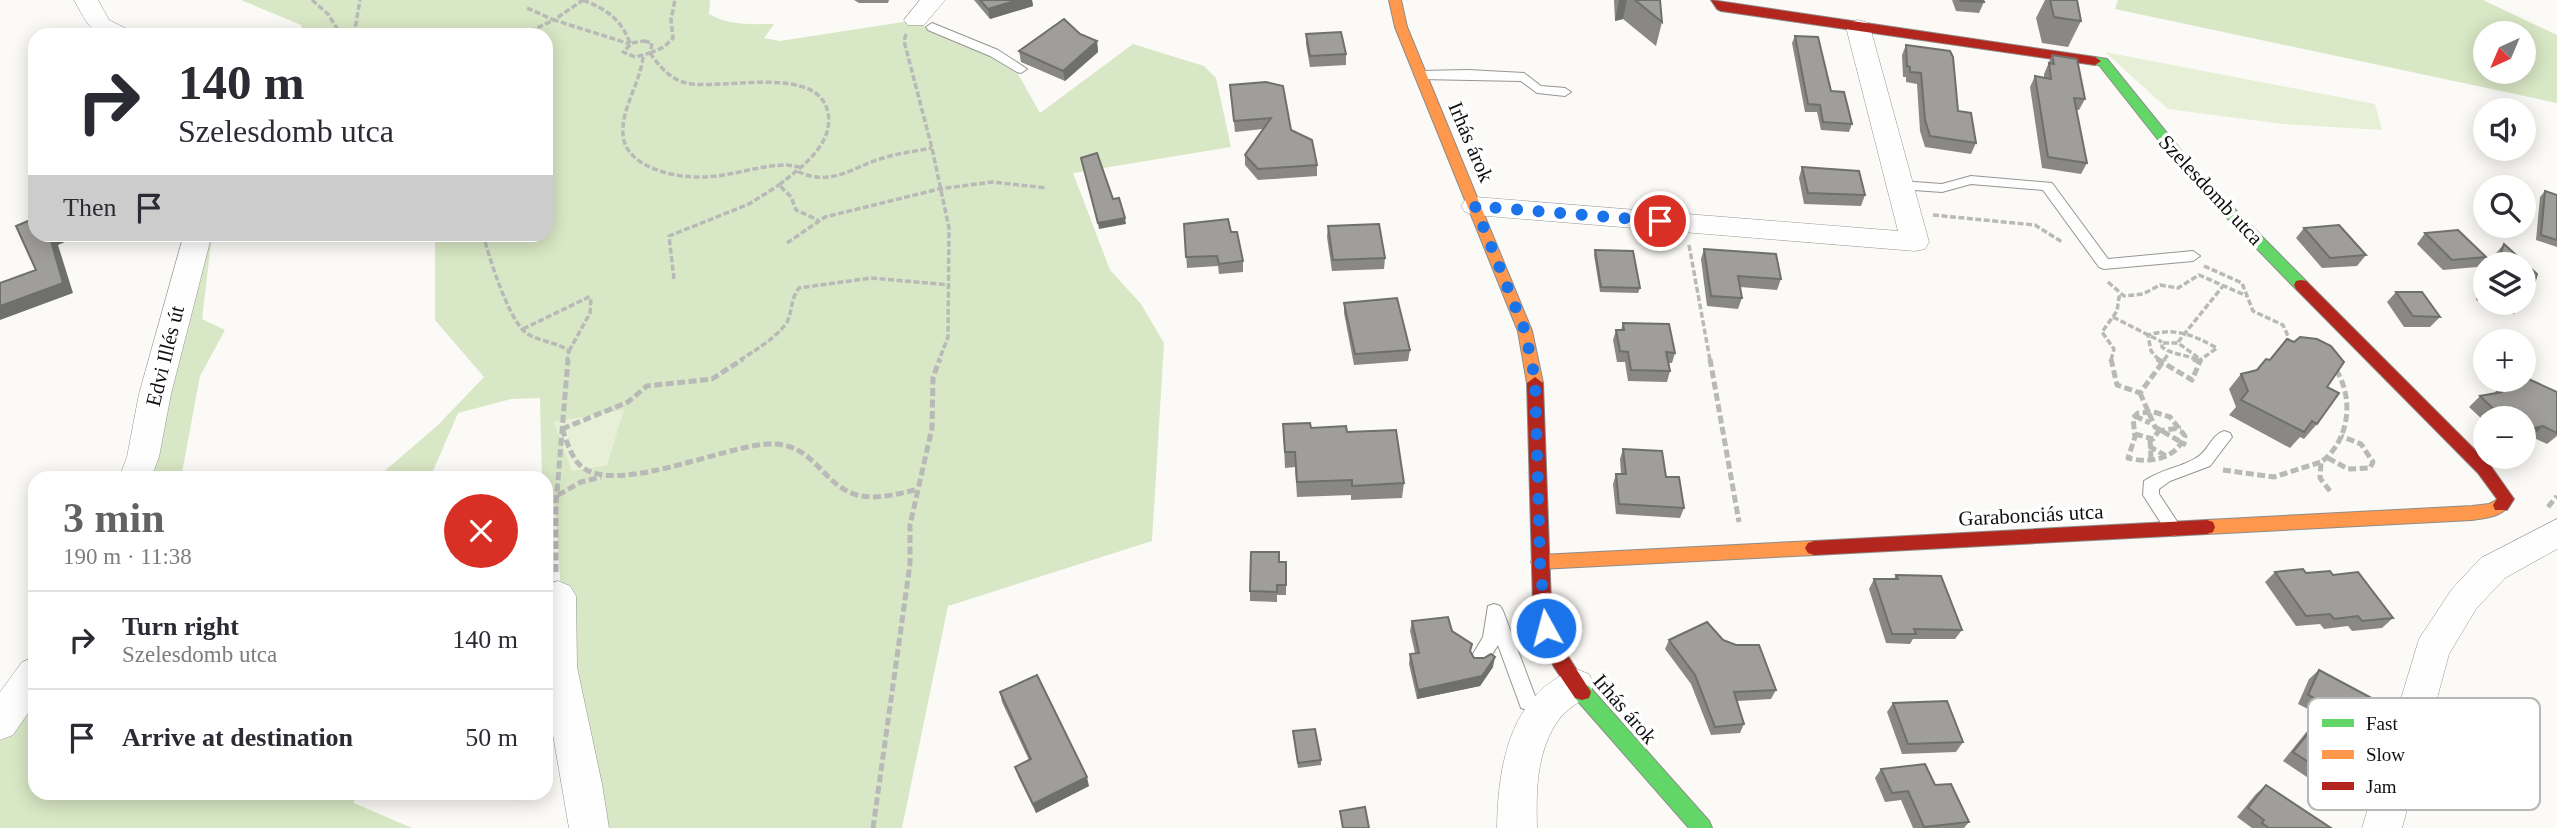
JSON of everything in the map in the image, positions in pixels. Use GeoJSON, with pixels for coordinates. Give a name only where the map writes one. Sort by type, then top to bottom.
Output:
{"type":"FeatureCollection","features":[{"type":"Feature","properties":{"kind":"street"},"geometry":{"type":"LineString","coordinates":[[86,0],[100,25],[106,28]]}},
{"type":"Feature","properties":{"kind":"street"},"geometry":{"type":"LineString","coordinates":[[924,23],[933,0]]}},
{"type":"Feature","properties":{"kind":"street","name":"Irhás árok"},"geometry":{"type":"LineString","coordinates":[[1395,0],[1401,27],[1525,331],[1535,379],[1540,562],[1546,628],[1556,658],[1576,685],[1702,828]]}},
{"type":"Feature","properties":{"kind":"street","name":"Szelesdomb utca"},"geometry":{"type":"LineString","coordinates":[[1719,4],[2103,62],[2195,177],[2501,488]]}},
{"type":"Feature","properties":{"kind":"street"},"geometry":{"type":"LineString","coordinates":[[1475,206],[1916,242],[1858,27]]}},
{"type":"Feature","properties":{"kind":"street","name":"Edvi Illés út"},"geometry":{"type":"LineString","coordinates":[[138,471],[143,457],[155,394],[196,242]]}},
{"type":"Feature","properties":{"kind":"street","name":"Garabonciás utca"},"geometry":{"type":"LineString","coordinates":[[1540,562],[2486,511],[2502,506],[2506,499],[2501,488]]}},
{"type":"Feature","properties":{"kind":"street"},"geometry":{"type":"LineString","coordinates":[[2419,698],[2432,650],[2464,599],[2493,568],[2553,520]]}},
{"type":"Feature","properties":{"kind":"street"},"geometry":{"type":"LineString","coordinates":[[558,596],[559,667],[583,784],[589,828]]}},
{"type":"Feature","properties":{"kind":"street"},"geometry":{"type":"LineString","coordinates":[[0,723],[28,683]]}},
{"type":"Feature","properties":{"kind":"street"},"geometry":{"type":"LineString","coordinates":[[1517,828],[1517,786],[1525,748],[1546,708],[1556,697],[1576,685]]}},
{"type":"Feature","properties":{"kind":"street"},"geometry":{"type":"LineString","coordinates":[[2382,828],[2387,810]]}},
{"type":"Feature","properties":{"kind":"lane"},"geometry":{"type":"LineString","coordinates":[[924,23],[994,53],[1021,69]]}},
{"type":"Feature","properties":{"kind":"lane"},"geometry":{"type":"LineString","coordinates":[[1420,75],[1448,73],[1524,77],[1537,89],[1565,92]]}},
{"type":"Feature","properties":{"kind":"lane"},"geometry":{"type":"LineString","coordinates":[[1900,185],[1942,188],[1971,180],[2047,186],[2104,264],[2193,256]]}},
{"type":"Feature","properties":{"kind":"lane"},"geometry":{"type":"LineString","coordinates":[[2175,529],[2151,495],[2150,486],[2164,476],[2204,462],[2224,437]]}},
{"type":"Feature","properties":{"kind":"lane"},"geometry":{"type":"LineString","coordinates":[[1479,659],[1492,638],[1494,611],[1528,702],[1546,708]]}},
{"type":"Feature","properties":{"kind":"path"},"geometry":{"type":"LineString","coordinates":[[312,0],[328,14],[337,28]]}},
{"type":"Feature","properties":{"kind":"path"},"geometry":{"type":"LineString","coordinates":[[355,28],[360,0]]}},
{"type":"Feature","properties":{"kind":"path"},"geometry":{"type":"LineString","coordinates":[[537,28],[583,0],[604,8],[624,24],[631,44]]}},
{"type":"Feature","properties":{"kind":"path"},"geometry":{"type":"LineString","coordinates":[[631,44],[624,52],[625,55],[643,57],[673,43],[670,21],[675,0]]}},
{"type":"Feature","properties":{"kind":"path"},"geometry":{"type":"LineString","coordinates":[[527,8],[554,20],[631,44],[646,41],[652,43],[650,52]]}},
{"type":"Feature","properties":{"kind":"path"},"geometry":{"type":"LineString","coordinates":[[873,828],[910,564],[910,524],[932,428],[933,377],[948,337],[949,228],[932,148],[904,41]]}},
{"type":"Feature","properties":{"kind":"path"},"geometry":{"type":"LineString","coordinates":[[650,52],[669,76],[682,82],[714,85],[757,81],[796,84],[811,90],[828,107],[829,121],[818,152],[779,185],[749,204],[669,236],[674,279]]}},
{"type":"Feature","properties":{"kind":"path"},"geometry":{"type":"LineString","coordinates":[[643,57],[643,69],[624,114],[623,129],[629,153],[638,163],[652,169],[703,177],[773,165],[799,167]]}},
{"type":"Feature","properties":{"kind":"path"},"geometry":{"type":"LineString","coordinates":[[799,167],[799,172],[812,178],[837,177],[882,158],[932,148]]}},
{"type":"Feature","properties":{"kind":"path"},"geometry":{"type":"LineString","coordinates":[[787,243],[818,220],[851,209],[939,189],[992,182],[1047,188]]}},
{"type":"Feature","properties":{"kind":"path"},"geometry":{"type":"LineString","coordinates":[[779,185],[791,197],[796,211],[818,220]]}},
{"type":"Feature","properties":{"kind":"path"},"geometry":{"type":"LineString","coordinates":[[1926,215],[2035,225],[2061,241]]}},
{"type":"Feature","properties":{"kind":"path"},"geometry":{"type":"LineString","coordinates":[[1685,223],[1744,551]]}},
{"type":"Feature","properties":{"kind":"path"},"geometry":{"type":"LineString","coordinates":[[485,242],[522,330],[553,341],[569,351]]}},
{"type":"Feature","properties":{"kind":"path"},"geometry":{"type":"LineString","coordinates":[[2193,256],[2208,269],[2242,283],[2253,311],[2276,318],[2284,324],[2289,336],[2286,346],[2295,347]]}},
{"type":"Feature","properties":{"kind":"path"},"geometry":{"type":"LineString","coordinates":[[562,429],[628,402],[648,386],[712,379],[763,345],[788,321],[791,299],[799,288],[871,278],[949,285]]}},
{"type":"Feature","properties":{"kind":"path"},"geometry":{"type":"LineString","coordinates":[[2178,342],[2223,286]]}},
{"type":"Feature","properties":{"kind":"path"},"geometry":{"type":"LineString","coordinates":[[522,330],[591,296],[590,313],[569,351],[562,386],[562,429],[553,544],[558,596]]}},
{"type":"Feature","properties":{"kind":"path"},"geometry":{"type":"LineString","coordinates":[[2124,296],[2119,297],[2113,317],[2102,332],[2114,349],[2110,362],[2117,385],[2140,393]]}},
{"type":"Feature","properties":{"kind":"path"},"geometry":{"type":"LineString","coordinates":[[2113,317],[2162,343],[2162,347],[2169,353],[2184,354],[2199,360]]}},
{"type":"Feature","properties":{"kind":"path"},"geometry":{"type":"LineString","coordinates":[[2165,330],[2185,332],[2217,348],[2199,360],[2192,380],[2152,354],[2148,335],[2165,330]]}},
{"type":"Feature","properties":{"kind":"path"},"geometry":{"type":"LineString","coordinates":[[2162,343],[2168,340],[2178,342],[2185,352],[2199,360]]}},
{"type":"Feature","properties":{"kind":"path"},"geometry":{"type":"LineString","coordinates":[[2140,393],[2169,353]]}},
{"type":"Feature","properties":{"kind":"path"},"geometry":{"type":"LineString","coordinates":[[2194,467],[2274,477],[2328,458],[2341,436],[2347,418],[2346,389],[2341,373],[2324,361]]}},
{"type":"Feature","properties":{"kind":"path"},"geometry":{"type":"LineString","coordinates":[[2140,393],[2150,423],[2158,432],[2194,449]]}},
{"type":"Feature","properties":{"kind":"path"},"geometry":{"type":"LineString","coordinates":[[2145,411],[2170,417],[2185,436],[2183,444],[2175,452],[2137,462],[2128,458],[2135,435],[2132,423],[2135,416],[2145,411]]}},
{"type":"Feature","properties":{"kind":"path"},"geometry":{"type":"LineString","coordinates":[[2135,416],[2150,423]]}},
{"type":"Feature","properties":{"kind":"path"},"geometry":{"type":"LineString","coordinates":[[2158,432],[2181,428]]}},
{"type":"Feature","properties":{"kind":"path"},"geometry":{"type":"LineString","coordinates":[[562,429],[582,468],[601,477]]}},
{"type":"Feature","properties":{"kind":"path"},"geometry":{"type":"LineString","coordinates":[[2135,435],[2150,439],[2157,436],[2158,432]]}},
{"type":"Feature","properties":{"kind":"path"},"geometry":{"type":"LineString","coordinates":[[2328,458],[2350,470],[2370,468],[2373,462],[2371,454],[2353,439],[2341,436]]}},
{"type":"Feature","properties":{"kind":"path"},"geometry":{"type":"LineString","coordinates":[[2150,439],[2151,459]]}},
{"type":"Feature","properties":{"kind":"path"},"geometry":{"type":"LineString","coordinates":[[557,496],[581,482],[601,477],[638,474],[726,451],[772,444],[789,446],[808,455],[821,464],[842,489],[858,496],[883,497],[916,490]]}},
{"type":"Feature","properties":{"kind":"path"},"geometry":{"type":"LineString","coordinates":[[2150,446],[2166,456]]}},
{"type":"Feature","properties":{"kind":"path"},"geometry":{"type":"LineString","coordinates":[[2321,461],[2320,478],[2352,520]]}},
{"type":"Feature","properties":{"kind":"path"},"geometry":{"type":"LineString","coordinates":[[2553,520],[2557,496]]}},
{"type":"Feature","properties":{"kind":"green space"},"geometry":{"type":"Polygon","coordinates":[[[241,0],[710,0],[709,14],[733,22],[774,24],[764,38],[780,41],[916,20],[928,29],[979,50],[1018,74],[1040,113],[1133,44],[1204,66],[1216,78],[1231,147],[1073,173],[1110,270],[1141,304],[1164,343],[1152,541],[948,606],[902,828],[607,828],[567,677],[553,503],[553,471],[542,471],[540,398],[511,399],[458,413],[433,471],[384,471],[438,425],[484,377],[435,320],[435,242],[553,242],[553,28],[302,28],[301,25],[241,0]],[[624,410],[554,422],[572,471],[607,465],[624,410]]]}},
{"type":"Feature","properties":{"kind":"green space"},"geometry":{"type":"Polygon","coordinates":[[[2118,0],[2483,0],[2527,21],[2473,21],[2473,84],[2536,84],[2536,25],[2557,35],[2557,103],[2115,9],[2118,0]]]}},
{"type":"Feature","properties":{"kind":"green space"},"geometry":{"type":"Polygon","coordinates":[[[2105,52],[2375,104],[2382,130],[2283,124],[2168,109],[2105,52]]]}},
{"type":"Feature","properties":{"kind":"green space"},"geometry":{"type":"Polygon","coordinates":[[[211,242],[202,319],[225,330],[200,376],[182,471],[137,471],[211,242]]]}},
{"type":"Feature","properties":{"kind":"green space"},"geometry":{"type":"Polygon","coordinates":[[[625,410],[607,465],[572,471],[554,422],[625,410]]]}},
{"type":"Feature","properties":{"kind":"green space"},"geometry":{"type":"Polygon","coordinates":[[[28,683],[28,800],[354,800],[354,803],[412,828],[0,828],[0,723],[28,683]]]}},
{"type":"Feature","properties":{"kind":"building"},"geometry":{"type":"Polygon","coordinates":[[[980,0],[1018,0],[988,9],[980,0]]]}},
{"type":"Feature","properties":{"kind":"building"},"geometry":{"type":"Polygon","coordinates":[[[1635,0],[1660,0],[1662,22],[1635,0]]]}},
{"type":"Feature","properties":{"kind":"building"},"geometry":{"type":"Polygon","coordinates":[[[1983,0],[1984,2],[1961,1],[1983,0]]]}},
{"type":"Feature","properties":{"kind":"building"},"geometry":{"type":"Polygon","coordinates":[[[2050,0],[2077,0],[2081,21],[2054,17],[2050,0]]]}},
{"type":"Feature","properties":{"kind":"building"},"geometry":{"type":"Polygon","coordinates":[[[1064,19],[1080,34],[1097,41],[1063,71],[1019,51],[1064,19]]]}},
{"type":"Feature","properties":{"kind":"building"},"geometry":{"type":"Polygon","coordinates":[[[1341,32],[1346,54],[1310,56],[1306,34],[1341,32]]]}},
{"type":"Feature","properties":{"kind":"building"},"geometry":{"type":"Polygon","coordinates":[[[1795,36],[1818,37],[1831,91],[1844,92],[1852,124],[1823,122],[1820,105],[1808,104],[1795,36]]]}},
{"type":"Feature","properties":{"kind":"building"},"geometry":{"type":"Polygon","coordinates":[[[1906,45],[1950,51],[1953,57],[1958,111],[1971,113],[1976,143],[1930,136],[1925,120],[1921,73],[1910,72],[1906,45]]]}},
{"type":"Feature","properties":{"kind":"building"},"geometry":{"type":"Polygon","coordinates":[[[2052,55],[2077,59],[2085,99],[2074,98],[2087,163],[2048,157],[2035,76],[2051,79],[2049,63],[2054,64],[2052,55]]]}},
{"type":"Feature","properties":{"kind":"building"},"geometry":{"type":"Polygon","coordinates":[[[1266,82],[1283,86],[1291,130],[1312,140],[1317,165],[1258,169],[1245,155],[1271,118],[1234,121],[1230,85],[1266,82]]]}},
{"type":"Feature","properties":{"kind":"building"},"geometry":{"type":"Polygon","coordinates":[[[1097,153],[1113,199],[1119,198],[1125,218],[1098,223],[1081,158],[1097,153]]]}},
{"type":"Feature","properties":{"kind":"building"},"geometry":{"type":"Polygon","coordinates":[[[1802,167],[1859,171],[1865,195],[1808,193],[1802,167]]]}},
{"type":"Feature","properties":{"kind":"building"},"geometry":{"type":"Polygon","coordinates":[[[2545,191],[2557,195],[2557,240],[2541,235],[2545,191]]]}},
{"type":"Feature","properties":{"kind":"building"},"geometry":{"type":"Polygon","coordinates":[[[1228,219],[1231,232],[1237,232],[1243,261],[1219,264],[1217,256],[1186,257],[1184,224],[1228,219]]]}},
{"type":"Feature","properties":{"kind":"building"},"geometry":{"type":"Polygon","coordinates":[[[28,221],[28,242],[51,242],[63,283],[0,306],[0,283],[36,270],[16,226],[28,221]]]}},
{"type":"Feature","properties":{"kind":"building"},"geometry":{"type":"Polygon","coordinates":[[[1379,224],[1385,258],[1333,260],[1328,226],[1379,224]]]}},
{"type":"Feature","properties":{"kind":"building"},"geometry":{"type":"Polygon","coordinates":[[[2339,225],[2366,255],[2330,258],[2304,228],[2339,225]]]}},
{"type":"Feature","properties":{"kind":"building"},"geometry":{"type":"Polygon","coordinates":[[[2458,230],[2481,252],[2473,252],[2473,258],[2452,260],[2425,233],[2458,230]]]}},
{"type":"Feature","properties":{"kind":"building"},"geometry":{"type":"Polygon","coordinates":[[[2504,244],[2513,252],[2501,252],[2504,244]]]}},
{"type":"Feature","properties":{"kind":"building"},"geometry":{"type":"Polygon","coordinates":[[[1704,249],[1776,254],[1781,279],[1738,276],[1742,298],[1711,296],[1704,249]]]}},
{"type":"Feature","properties":{"kind":"building"},"geometry":{"type":"Polygon","coordinates":[[[1595,250],[1633,251],[1640,288],[1601,287],[1595,250]]]}},
{"type":"Feature","properties":{"kind":"building"},"geometry":{"type":"Polygon","coordinates":[[[2396,292],[2422,292],[2440,317],[2413,316],[2396,292]]]}},
{"type":"Feature","properties":{"kind":"building"},"geometry":{"type":"Polygon","coordinates":[[[1397,298],[1410,350],[1355,354],[1344,303],[1397,298]]]}},
{"type":"Feature","properties":{"kind":"building"},"geometry":{"type":"Polygon","coordinates":[[[1623,323],[1669,324],[1675,353],[1666,352],[1670,371],[1631,370],[1628,352],[1620,351],[1616,330],[1624,330],[1623,323]]]}},
{"type":"Feature","properties":{"kind":"building"},"geometry":{"type":"Polygon","coordinates":[[[2300,337],[2317,339],[2331,346],[2344,362],[2327,387],[2339,393],[2317,424],[2312,421],[2304,432],[2241,400],[2248,391],[2241,374],[2257,370],[2266,359],[2270,360],[2287,339],[2294,342],[2300,337]]]}},
{"type":"Feature","properties":{"kind":"building"},"geometry":{"type":"Polygon","coordinates":[[[2536,382],[2557,392],[2557,433],[2543,426],[2536,427],[2536,406],[2490,406],[2480,396],[2502,392],[2536,392],[2536,382]]]}},
{"type":"Feature","properties":{"kind":"building"},"geometry":{"type":"Polygon","coordinates":[[[1310,423],[1311,428],[1346,426],[1347,432],[1396,430],[1404,483],[1352,486],[1352,480],[1297,482],[1295,452],[1285,452],[1283,424],[1310,423]]]}},
{"type":"Feature","properties":{"kind":"building"},"geometry":{"type":"Polygon","coordinates":[[[1623,449],[1662,451],[1666,477],[1679,477],[1684,508],[1619,504],[1616,474],[1626,474],[1623,449]]]}},
{"type":"Feature","properties":{"kind":"building"},"geometry":{"type":"Polygon","coordinates":[[[1251,552],[1279,552],[1279,562],[1286,562],[1286,585],[1277,585],[1277,592],[1250,591],[1251,552]]]}},
{"type":"Feature","properties":{"kind":"building"},"geometry":{"type":"Polygon","coordinates":[[[2303,569],[2306,573],[2330,571],[2333,575],[2358,572],[2393,618],[2362,621],[2358,616],[2334,619],[2330,614],[2306,616],[2275,572],[2303,569]]]}},
{"type":"Feature","properties":{"kind":"building"},"geometry":{"type":"Polygon","coordinates":[[[1896,575],[1941,576],[1962,630],[1914,629],[1916,634],[1892,634],[1874,579],[1898,579],[1896,575]]]}},
{"type":"Feature","properties":{"kind":"building"},"geometry":{"type":"Polygon","coordinates":[[[1448,617],[1452,631],[1472,644],[1470,651],[1474,658],[1484,658],[1491,654],[1495,657],[1482,676],[1418,690],[1410,654],[1419,653],[1412,621],[1448,617]]]}},
{"type":"Feature","properties":{"kind":"building"},"geometry":{"type":"Polygon","coordinates":[[[1707,622],[1723,640],[1736,645],[1759,645],[1776,690],[1734,692],[1744,724],[1715,727],[1695,675],[1669,640],[1707,622]]]}},
{"type":"Feature","properties":{"kind":"building"},"geometry":{"type":"Polygon","coordinates":[[[2319,670],[2372,698],[2314,698],[2308,695],[2319,670]]]}},
{"type":"Feature","properties":{"kind":"building"},"geometry":{"type":"Polygon","coordinates":[[[1037,675],[1087,777],[1033,804],[1015,767],[1031,759],[1000,692],[1037,675]]]}},
{"type":"Feature","properties":{"kind":"building"},"geometry":{"type":"Polygon","coordinates":[[[1947,701],[1963,742],[1908,744],[1893,703],[1947,701]]]}},
{"type":"Feature","properties":{"kind":"building"},"geometry":{"type":"Polygon","coordinates":[[[1315,729],[1321,760],[1298,763],[1293,731],[1315,729]]]}},
{"type":"Feature","properties":{"kind":"building"},"geometry":{"type":"Polygon","coordinates":[[[2308,733],[2308,762],[2293,752],[2308,733]]]}},
{"type":"Feature","properties":{"kind":"building"},"geometry":{"type":"Polygon","coordinates":[[[1925,764],[1935,785],[1951,784],[1969,822],[1924,827],[1908,791],[1892,793],[1881,769],[1925,764]]]}},
{"type":"Feature","properties":{"kind":"building"},"geometry":{"type":"Polygon","coordinates":[[[2266,785],[2331,828],[2269,828],[2262,823],[2264,820],[2248,808],[2266,785]]]}},
{"type":"Feature","properties":{"kind":"building"},"geometry":{"type":"Polygon","coordinates":[[[1365,807],[1369,828],[1343,828],[1340,811],[1365,807]]]}},
{"type":"Feature","properties":{"kind":"traffic: fast"},"geometry":{"type":"LineString","coordinates":[[2095,61],[2103,62],[2195,177],[2301,285]]}},
{"type":"Feature","properties":{"kind":"traffic: fast"},"geometry":{"type":"LineString","coordinates":[[1582,692],[1702,828]]}},
{"type":"Feature","properties":{"kind":"traffic: slow"},"geometry":{"type":"LineString","coordinates":[[1395,0],[1401,27],[1525,331],[1535,383]]}},
{"type":"Feature","properties":{"kind":"traffic: slow"},"geometry":{"type":"LineString","coordinates":[[2207,527],[2472,513],[2492,510],[2501,505]]}},
{"type":"Feature","properties":{"kind":"traffic: slow"},"geometry":{"type":"LineString","coordinates":[[1540,562],[1814,548]]}},
{"type":"Feature","properties":{"kind":"traffic: jam"},"geometry":{"type":"LineString","coordinates":[[1717,0],[1721,7],[2095,61]]}},
{"type":"Feature","properties":{"kind":"traffic: jam"},"geometry":{"type":"LineString","coordinates":[[2301,285],[2484,469],[2506,499],[2501,505]]}},
{"type":"Feature","properties":{"kind":"traffic: jam"},"geometry":{"type":"LineString","coordinates":[[1535,383],[1542,604],[1555,651],[1566,672],[1582,692]]}},
{"type":"Feature","properties":{"kind":"traffic: jam"},"geometry":{"type":"LineString","coordinates":[[1814,548],[2207,527]]}},
{"type":"Feature","properties":{"kind":"route"},"geometry":{"type":"LineString","coordinates":[[1546,628],[1540,562],[1535,379],[1525,331],[1475,206],[1660,221]]}}]}
